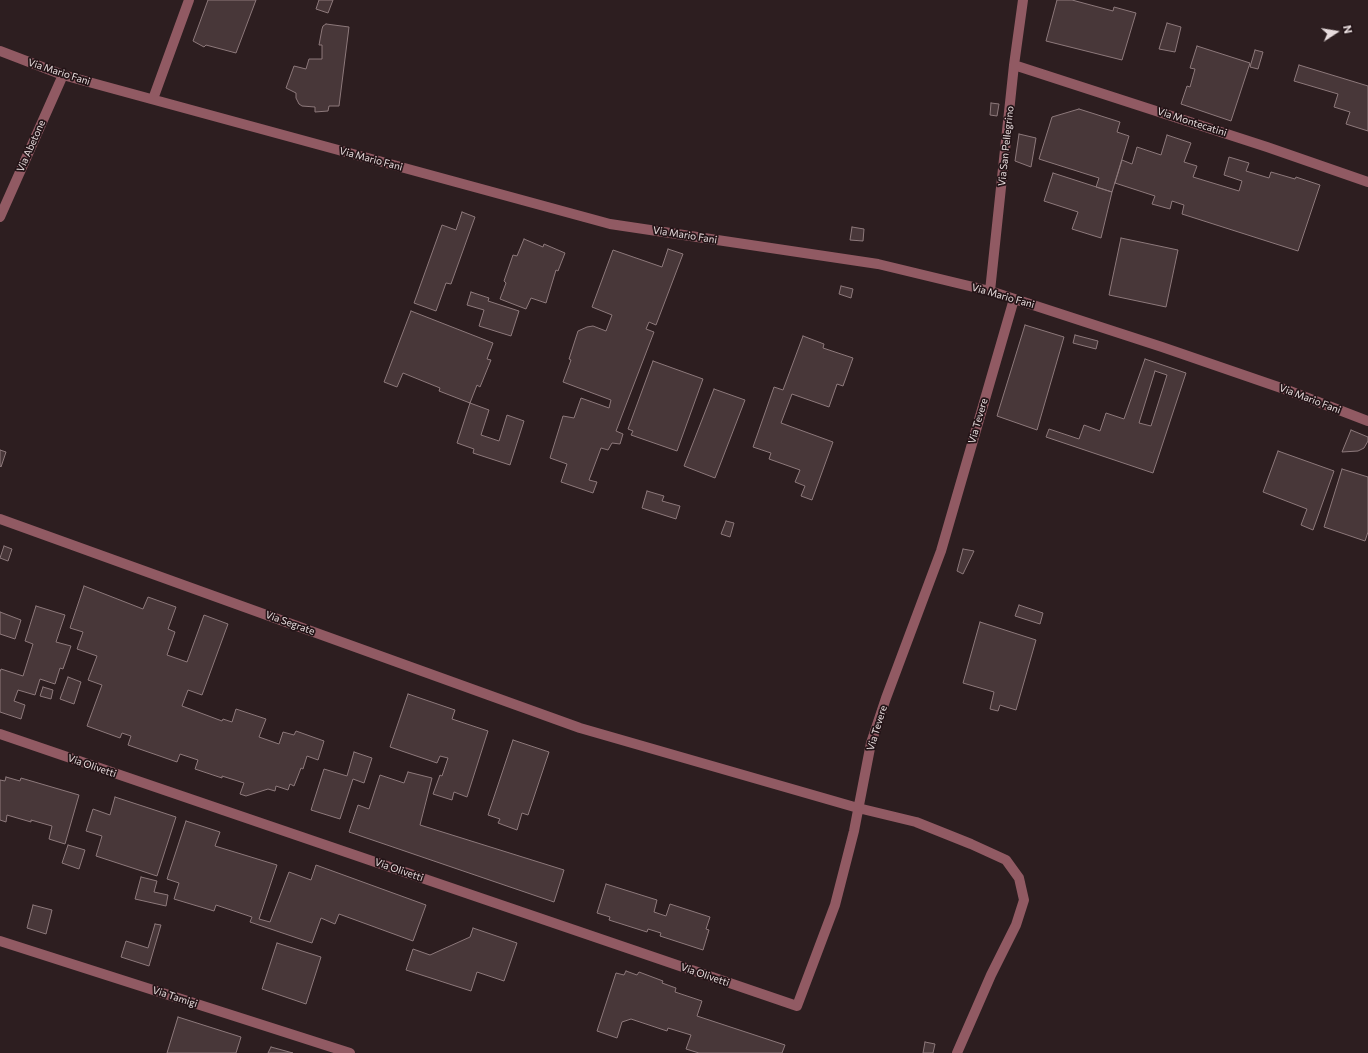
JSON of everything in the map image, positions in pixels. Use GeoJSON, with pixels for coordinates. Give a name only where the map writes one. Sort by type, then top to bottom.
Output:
{"type":"FeatureCollection","features":[{"type":"Feature","properties":{"kind":"street"},"geometry":{"type":"LineString","coordinates":[[153,100],[189,0]]}},
{"type":"Feature","properties":{"kind":"street","name":"Via San Pellegrino"},"geometry":{"type":"LineString","coordinates":[[990,291],[1014,64],[1023,0]]}},
{"type":"Feature","properties":{"kind":"street","name":"Via Mario Fani"},"geometry":{"type":"LineString","coordinates":[[0,51],[63,75],[610,224],[878,264],[990,291],[1177,352],[1287,390],[1368,421]]}},
{"type":"Feature","properties":{"kind":"street","name":"Via Montecatini"},"geometry":{"type":"LineString","coordinates":[[1014,64],[1267,147],[1368,182]]}},
{"type":"Feature","properties":{"kind":"street","name":"Via Abetone"},"geometry":{"type":"LineString","coordinates":[[0,217],[63,75]]}},
{"type":"Feature","properties":{"kind":"street","name":"Via Tevere"},"geometry":{"type":"LineString","coordinates":[[797,1006],[835,905],[854,831],[871,743],[886,698],[941,551],[1014,299]]}},
{"type":"Feature","properties":{"kind":"street","name":"Via Segrate"},"geometry":{"type":"LineString","coordinates":[[0,519],[580,728],[858,808]]}},
{"type":"Feature","properties":{"kind":"street","name":"Via Olivetti"},"geometry":{"type":"LineString","coordinates":[[0,734],[797,1006]]}},
{"type":"Feature","properties":{"kind":"street"},"geometry":{"type":"LineString","coordinates":[[858,808],[916,822],[971,844],[1006,860],[1019,878],[1024,900],[1016,925],[991,974],[957,1053]]}},
{"type":"Feature","properties":{"kind":"street","name":"Via Tamigi"},"geometry":{"type":"LineString","coordinates":[[0,941],[350,1053]]}},
{"type":"Feature","properties":{"kind":"building"},"geometry":{"type":"Polygon","coordinates":[[[208,0],[256,0],[236,53],[206,45],[204,47],[193,41],[208,0]]]}},
{"type":"Feature","properties":{"kind":"building"},"geometry":{"type":"Polygon","coordinates":[[[319,0],[333,0],[328,13],[316,9],[319,0]]]}},
{"type":"Feature","properties":{"kind":"building"},"geometry":{"type":"Polygon","coordinates":[[[1057,0],[1072,0],[1113,11],[1114,7],[1136,13],[1122,60],[1046,41],[1057,0]]]}},
{"type":"Feature","properties":{"kind":"building"},"geometry":{"type":"Polygon","coordinates":[[[1167,23],[1181,27],[1175,52],[1159,49],[1167,23]]]}},
{"type":"Feature","properties":{"kind":"building"},"geometry":{"type":"Polygon","coordinates":[[[326,24],[349,27],[339,106],[329,106],[328,111],[315,112],[315,107],[302,106],[299,104],[296,98],[296,93],[286,88],[294,66],[306,69],[309,59],[322,59],[322,45],[319,45],[323,26],[326,24]]]}},
{"type":"Feature","properties":{"kind":"building"},"geometry":{"type":"Polygon","coordinates":[[[1197,46],[1250,63],[1231,121],[1181,104],[1187,86],[1190,87],[1195,69],[1190,68],[1197,46]]]}},
{"type":"Feature","properties":{"kind":"building"},"geometry":{"type":"Polygon","coordinates":[[[1255,50],[1263,52],[1258,69],[1250,67],[1255,50]]]}},
{"type":"Feature","properties":{"kind":"building"},"geometry":{"type":"Polygon","coordinates":[[[1299,65],[1368,86],[1368,131],[1346,124],[1350,112],[1334,107],[1338,94],[1294,81],[1299,65]]]}},
{"type":"Feature","properties":{"kind":"building"},"geometry":{"type":"Polygon","coordinates":[[[991,103],[999,104],[997,116],[990,115],[991,103]]]}},
{"type":"Feature","properties":{"kind":"building"},"geometry":{"type":"Polygon","coordinates":[[[1079,109],[1120,122],[1117,132],[1129,136],[1112,192],[1096,187],[1099,178],[1039,159],[1052,117],[1079,109]]]}},
{"type":"Feature","properties":{"kind":"building"},"geometry":{"type":"Polygon","coordinates":[[[1019,134],[1036,138],[1031,167],[1015,161],[1019,134]]]}},
{"type":"Feature","properties":{"kind":"building"},"geometry":{"type":"Polygon","coordinates":[[[1167,135],[1191,143],[1184,162],[1197,166],[1193,177],[1239,191],[1242,181],[1224,175],[1229,157],[1249,163],[1246,171],[1269,178],[1271,172],[1295,179],[1296,177],[1320,185],[1298,251],[1182,214],[1184,205],[1172,201],[1170,209],[1152,204],[1155,196],[1115,183],[1122,160],[1132,164],[1137,147],[1161,155],[1167,135]]]}},
{"type":"Feature","properties":{"kind":"building"},"geometry":{"type":"Polygon","coordinates":[[[1053,173],[1112,192],[1101,238],[1072,229],[1078,212],[1044,201],[1053,173]]]}},
{"type":"Feature","properties":{"kind":"building"},"geometry":{"type":"Polygon","coordinates":[[[462,212],[475,217],[451,284],[446,283],[436,311],[414,303],[442,225],[456,230],[462,212]]]}},
{"type":"Feature","properties":{"kind":"building"},"geometry":{"type":"Polygon","coordinates":[[[852,227],[864,229],[863,241],[850,240],[852,227]]]}},
{"type":"Feature","properties":{"kind":"building"},"geometry":{"type":"Polygon","coordinates":[[[1121,238],[1178,250],[1166,307],[1109,295],[1121,238]]]}},
{"type":"Feature","properties":{"kind":"building"},"geometry":{"type":"Polygon","coordinates":[[[524,239],[543,247],[544,244],[565,253],[558,271],[556,270],[546,303],[531,298],[526,309],[500,299],[506,283],[504,281],[513,255],[517,256],[524,239]]]}},
{"type":"Feature","properties":{"kind":"building"},"geometry":{"type":"Polygon","coordinates":[[[668,249],[683,254],[656,325],[649,322],[646,329],[654,332],[616,431],[623,434],[620,444],[612,443],[608,450],[601,448],[589,480],[597,482],[593,493],[561,482],[567,464],[550,458],[563,416],[574,418],[581,398],[609,408],[611,400],[563,382],[571,360],[569,359],[578,331],[593,326],[606,331],[612,315],[592,307],[613,250],[662,267],[668,249]]]}},
{"type":"Feature","properties":{"kind":"building"},"geometry":{"type":"Polygon","coordinates":[[[841,286],[853,289],[851,298],[839,294],[841,286]]]}},
{"type":"Feature","properties":{"kind":"building"},"geometry":{"type":"Polygon","coordinates":[[[471,292],[489,298],[488,301],[519,311],[511,336],[479,326],[484,310],[467,305],[471,292]]]}},
{"type":"Feature","properties":{"kind":"building"},"geometry":{"type":"Polygon","coordinates":[[[411,311],[493,343],[487,359],[491,360],[480,387],[477,385],[470,403],[439,391],[440,388],[403,373],[397,387],[384,382],[411,311]]]}},
{"type":"Feature","properties":{"kind":"building"},"geometry":{"type":"Polygon","coordinates":[[[1025,325],[1064,337],[1037,430],[997,416],[1025,325]]]}},
{"type":"Feature","properties":{"kind":"building"},"geometry":{"type":"Polygon","coordinates":[[[1075,335],[1098,341],[1096,349],[1073,343],[1075,335]]]}},
{"type":"Feature","properties":{"kind":"building"},"geometry":{"type":"Polygon","coordinates":[[[803,336],[824,344],[823,348],[853,358],[843,386],[837,384],[829,407],[792,394],[781,423],[833,442],[812,500],[801,496],[805,486],[795,482],[800,470],[769,459],[771,453],[753,447],[774,387],[783,390],[803,336]]]}},
{"type":"Feature","properties":{"kind":"building"},"geometry":{"type":"Polygon","coordinates":[[[1145,359],[1186,373],[1153,473],[1046,437],[1049,429],[1079,439],[1084,425],[1100,431],[1106,413],[1124,419],[1145,359]],[[1155,371],[1139,423],[1151,426],[1167,375],[1155,371]]]}},
{"type":"Feature","properties":{"kind":"building"},"geometry":{"type":"Polygon","coordinates":[[[653,361],[703,379],[677,451],[631,435],[633,431],[628,429],[653,361]]]}},
{"type":"Feature","properties":{"kind":"building"},"geometry":{"type":"Polygon","coordinates":[[[714,389],[745,400],[715,478],[684,466],[714,389]]]}},
{"type":"Feature","properties":{"kind":"building"},"geometry":{"type":"Polygon","coordinates":[[[470,403],[489,410],[481,435],[499,441],[507,415],[524,421],[510,465],[473,453],[474,449],[457,443],[470,403]]]}},
{"type":"Feature","properties":{"kind":"building"},"geometry":{"type":"Polygon","coordinates":[[[1351,430],[1368,437],[1368,441],[1364,448],[1358,451],[1342,452],[1351,430]]]}},
{"type":"Feature","properties":{"kind":"building"},"geometry":{"type":"Polygon","coordinates":[[[0,450],[6,452],[1,467],[0,466],[0,450]]]}},
{"type":"Feature","properties":{"kind":"building"},"geometry":{"type":"Polygon","coordinates":[[[1278,451],[1334,471],[1313,530],[1301,525],[1307,509],[1263,492],[1278,451]]]}},
{"type":"Feature","properties":{"kind":"building"},"geometry":{"type":"Polygon","coordinates":[[[1342,469],[1368,477],[1368,532],[1365,541],[1324,527],[1342,469]]]}},
{"type":"Feature","properties":{"kind":"building"},"geometry":{"type":"Polygon","coordinates":[[[647,491],[664,496],[662,501],[680,506],[676,519],[642,508],[647,491]]]}},
{"type":"Feature","properties":{"kind":"building"},"geometry":{"type":"Polygon","coordinates":[[[726,521],[734,523],[730,537],[721,534],[726,521]]]}},
{"type":"Feature","properties":{"kind":"building"},"geometry":{"type":"Polygon","coordinates":[[[4,546],[12,549],[8,561],[0,558],[4,546]]]}},
{"type":"Feature","properties":{"kind":"building"},"geometry":{"type":"Polygon","coordinates":[[[963,549],[974,551],[963,574],[957,571],[963,549]]]}},
{"type":"Feature","properties":{"kind":"building"},"geometry":{"type":"Polygon","coordinates":[[[84,586],[143,609],[148,597],[176,607],[168,629],[175,632],[167,655],[187,662],[204,615],[228,624],[202,695],[188,690],[182,706],[222,721],[223,719],[232,722],[236,709],[266,719],[259,737],[279,744],[283,732],[294,735],[296,731],[324,741],[318,760],[307,756],[303,769],[301,768],[294,786],[290,784],[288,790],[276,786],[275,791],[268,789],[246,796],[240,794],[244,783],[222,776],[222,778],[195,769],[198,760],[180,754],[177,762],[128,745],[131,736],[122,733],[120,738],[87,726],[102,685],[88,680],[97,656],[77,649],[83,632],[70,628],[84,586]]]}},
{"type":"Feature","properties":{"kind":"building"},"geometry":{"type":"Polygon","coordinates":[[[1019,605],[1043,613],[1040,624],[1015,616],[1019,605]]]}},
{"type":"Feature","properties":{"kind":"building"},"geometry":{"type":"Polygon","coordinates":[[[36,606],[65,615],[56,642],[71,646],[63,669],[60,668],[55,684],[40,679],[35,695],[18,690],[14,701],[25,705],[21,719],[0,712],[0,672],[1,669],[23,676],[33,644],[25,641],[36,606]]]}},
{"type":"Feature","properties":{"kind":"building"},"geometry":{"type":"Polygon","coordinates":[[[0,612],[21,620],[15,639],[0,634],[0,612]]]}},
{"type":"Feature","properties":{"kind":"building"},"geometry":{"type":"Polygon","coordinates":[[[980,622],[1036,640],[1016,710],[1000,705],[998,711],[990,709],[994,692],[963,683],[980,622]]]}},
{"type":"Feature","properties":{"kind":"building"},"geometry":{"type":"Polygon","coordinates":[[[68,677],[81,682],[74,704],[60,699],[68,677]]]}},
{"type":"Feature","properties":{"kind":"building"},"geometry":{"type":"Polygon","coordinates":[[[43,687],[53,690],[51,699],[40,696],[43,687]]]}},
{"type":"Feature","properties":{"kind":"building"},"geometry":{"type":"Polygon","coordinates":[[[408,694],[455,710],[452,719],[488,731],[467,797],[454,792],[452,800],[433,794],[440,775],[442,776],[448,758],[440,756],[437,763],[390,747],[408,694]]]}},
{"type":"Feature","properties":{"kind":"building"},"geometry":{"type":"Polygon","coordinates":[[[513,740],[549,752],[528,815],[522,813],[517,830],[498,823],[500,819],[488,815],[513,740]]]}},
{"type":"Feature","properties":{"kind":"building"},"geometry":{"type":"Polygon","coordinates":[[[354,752],[372,758],[364,783],[353,779],[340,819],[311,810],[324,769],[347,776],[354,752]]]}},
{"type":"Feature","properties":{"kind":"building"},"geometry":{"type":"Polygon","coordinates":[[[408,772],[432,778],[420,825],[564,870],[554,902],[349,832],[358,805],[369,809],[380,775],[404,783],[408,772]]]}},
{"type":"Feature","properties":{"kind":"building"},"geometry":{"type":"Polygon","coordinates":[[[6,777],[20,781],[21,778],[79,795],[65,844],[49,839],[52,826],[7,815],[6,822],[0,820],[0,780],[5,781],[6,777]]]}},
{"type":"Feature","properties":{"kind":"building"},"geometry":{"type":"Polygon","coordinates":[[[115,797],[176,817],[157,876],[96,856],[102,836],[86,831],[93,809],[110,815],[115,797]]]}},
{"type":"Feature","properties":{"kind":"building"},"geometry":{"type":"Polygon","coordinates":[[[186,821],[220,832],[215,846],[277,865],[259,919],[270,922],[289,872],[311,880],[316,865],[426,905],[413,941],[339,914],[335,924],[321,918],[312,943],[250,922],[252,917],[216,905],[214,911],[174,899],[179,883],[167,879],[186,821]]]}},
{"type":"Feature","properties":{"kind":"building"},"geometry":{"type":"Polygon","coordinates":[[[68,845],[85,850],[79,869],[62,863],[68,845]]]}},
{"type":"Feature","properties":{"kind":"building"},"geometry":{"type":"Polygon","coordinates":[[[141,877],[157,881],[154,892],[168,895],[166,906],[135,899],[141,877]]]}},
{"type":"Feature","properties":{"kind":"building"},"geometry":{"type":"Polygon","coordinates":[[[606,884],[657,900],[654,912],[666,916],[670,904],[710,917],[706,929],[709,930],[703,950],[660,936],[661,933],[648,929],[647,932],[609,920],[610,917],[597,913],[606,884]]]}},
{"type":"Feature","properties":{"kind":"building"},"geometry":{"type":"Polygon","coordinates":[[[33,905],[52,910],[46,934],[27,928],[33,905]]]}},
{"type":"Feature","properties":{"kind":"building"},"geometry":{"type":"Polygon","coordinates":[[[155,924],[161,925],[149,966],[121,957],[126,941],[148,948],[155,924]]]}},
{"type":"Feature","properties":{"kind":"building"},"geometry":{"type":"Polygon","coordinates":[[[473,928],[517,943],[504,981],[477,972],[471,991],[406,970],[413,949],[430,955],[470,937],[473,928]]]}},
{"type":"Feature","properties":{"kind":"building"},"geometry":{"type":"Polygon","coordinates":[[[277,943],[321,957],[306,1004],[262,989],[277,943]]]}},
{"type":"Feature","properties":{"kind":"building"},"geometry":{"type":"Polygon","coordinates":[[[626,971],[637,975],[639,972],[663,981],[662,983],[676,988],[675,992],[702,1001],[697,1016],[785,1045],[782,1053],[699,1053],[686,1049],[691,1035],[668,1028],[667,1031],[631,1019],[622,1022],[617,1038],[597,1031],[616,973],[624,975],[626,971]]]}},
{"type":"Feature","properties":{"kind":"building"},"geometry":{"type":"Polygon","coordinates":[[[178,1017],[241,1037],[236,1053],[167,1053],[178,1017]]]}},
{"type":"Feature","properties":{"kind":"building"},"geometry":{"type":"Polygon","coordinates":[[[925,1042],[935,1044],[933,1053],[923,1053],[925,1042]]]}},
{"type":"Feature","properties":{"kind":"building"},"geometry":{"type":"Polygon","coordinates":[[[271,1047],[293,1053],[268,1053],[271,1047]]]}}]}
